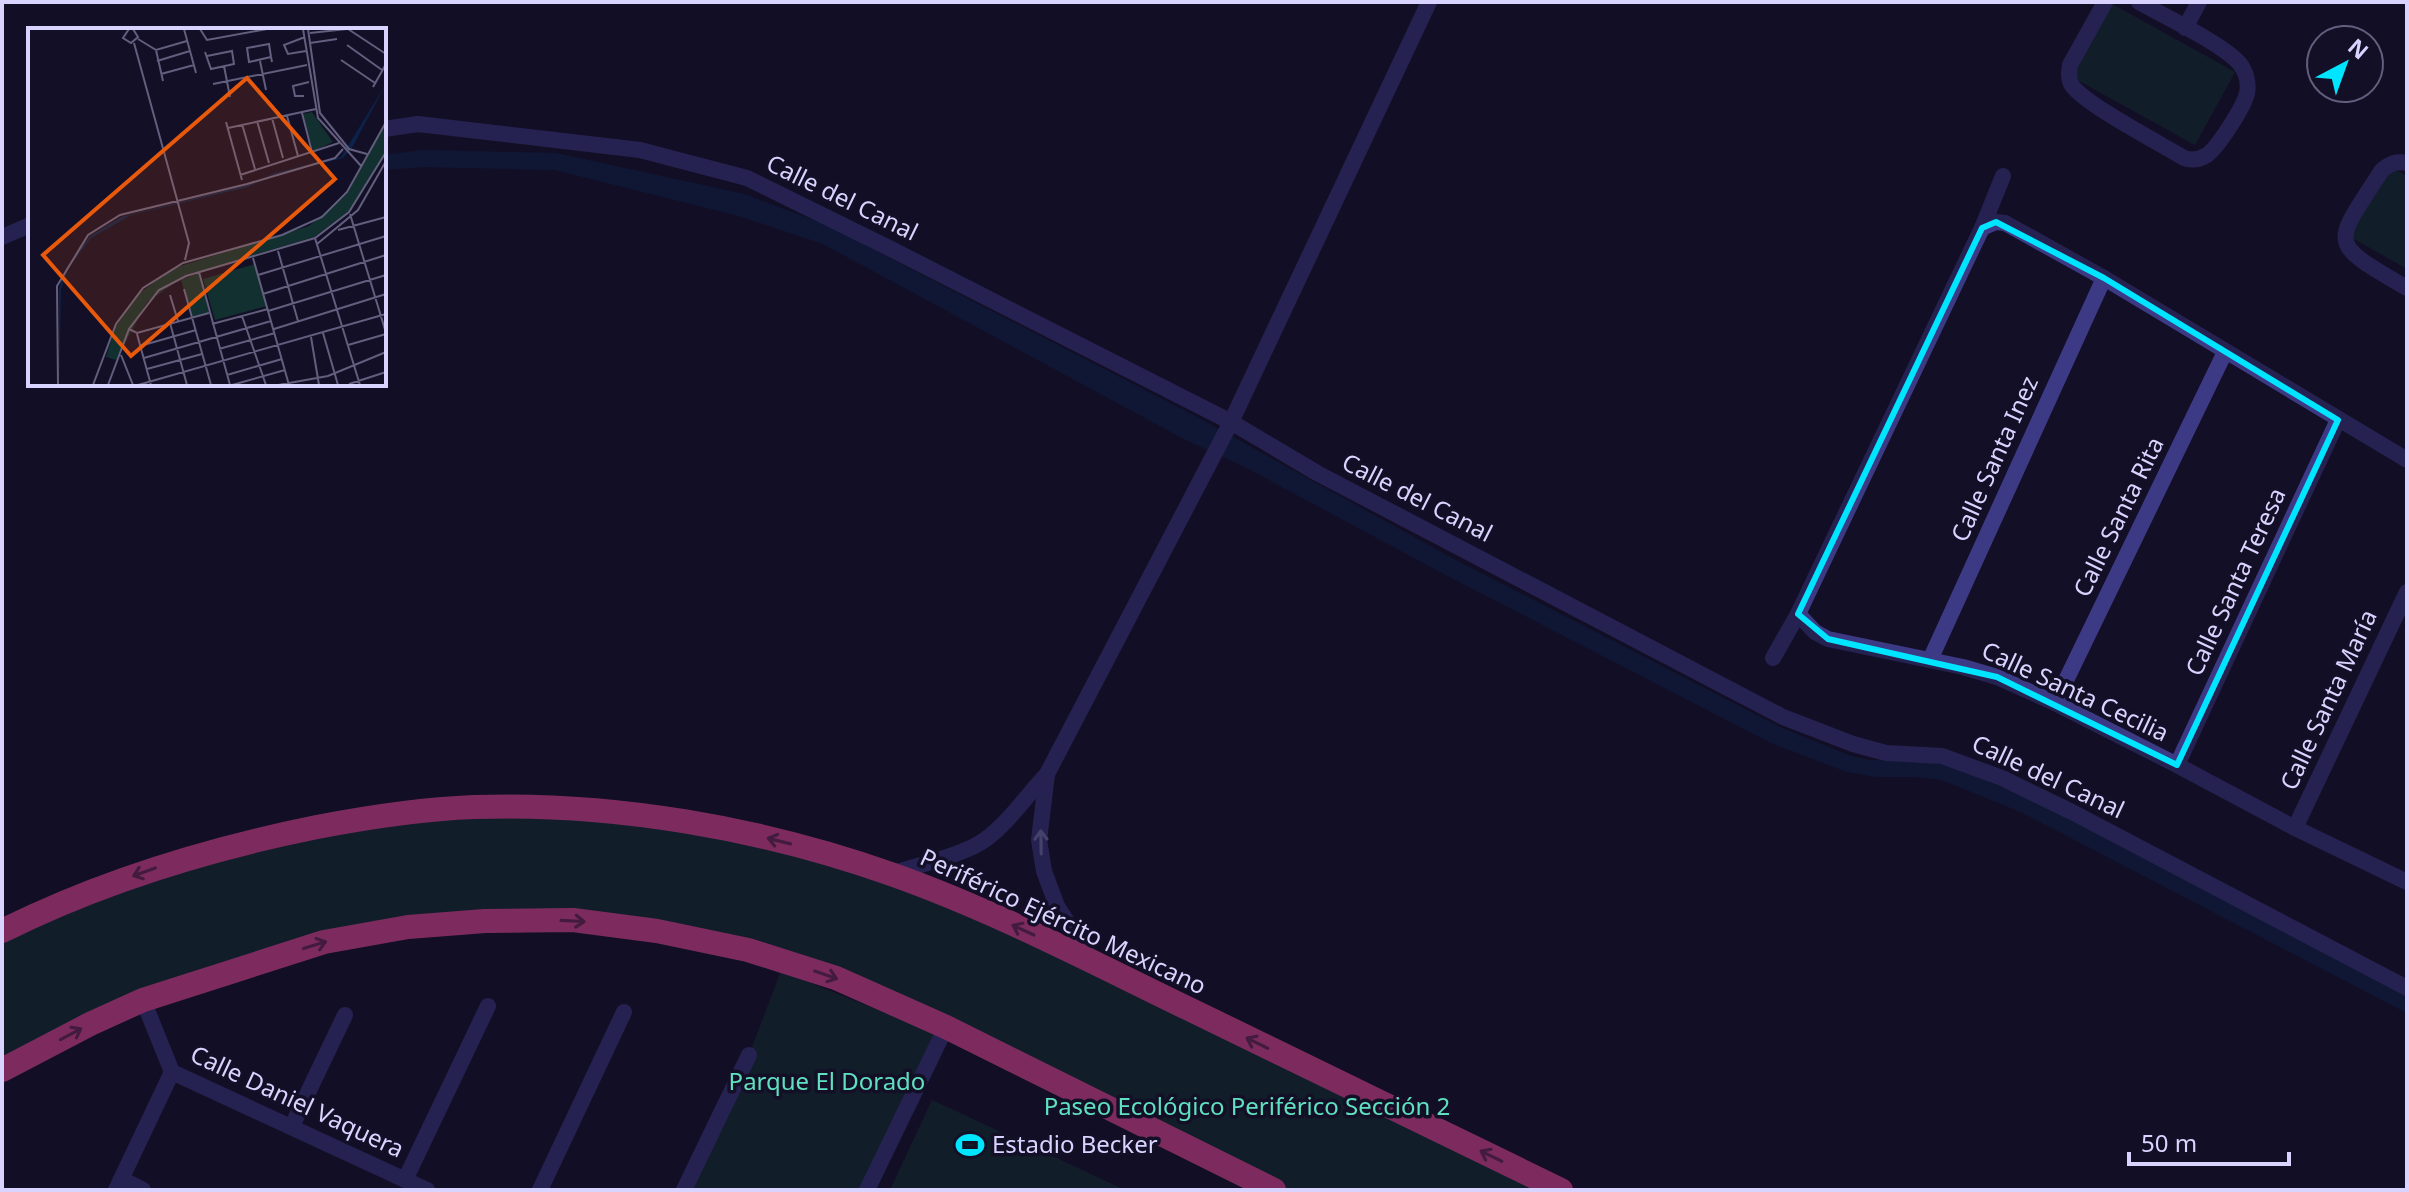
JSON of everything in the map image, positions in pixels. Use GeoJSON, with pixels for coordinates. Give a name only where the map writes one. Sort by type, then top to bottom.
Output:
{"type":"FeatureCollection","features":[{"type":"Feature","properties":{"kind":"highway","name":"Periférico Ejército Mexicano"},"geometry":{"type":"LineString","coordinates":[[2,931],[115,882],[168,863],[246,842],[371,817],[474,807],[587,810],[676,819],[778,840],[890,874],[977,909],[1093,962],[1561,1190]]}},
{"type":"Feature","properties":{"kind":"highway"},"geometry":{"type":"LineString","coordinates":[[2,1070],[143,1000],[324,942],[408,927],[485,921],[573,920],[657,931],[748,950],[836,978],[946,1027],[1274,1190]]}},
{"type":"Feature","properties":{"kind":"street"},"geometry":{"type":"LineString","coordinates":[[890,874],[984,841],[1047,774],[1231,422],[1429,2]]}},
{"type":"Feature","properties":{"kind":"street"},"geometry":{"type":"LineString","coordinates":[[2105,2],[2070,65],[2068,76],[2072,86],[2110,114],[2192,161],[2209,154],[2216,145],[2244,101],[2248,90],[2247,77],[2240,64],[2226,53],[2139,2]]}},
{"type":"Feature","properties":{"kind":"street"},"geometry":{"type":"LineString","coordinates":[[2185,28],[2199,2]]}},
{"type":"Feature","properties":{"kind":"street","name":"Calle del Canal"},"geometry":{"type":"LineString","coordinates":[[386,129],[418,124],[640,150],[747,178],[1231,422],[1317,473],[1783,717],[1853,744],[1886,753],[1942,756],[2002,778],[2407,988]]}},
{"type":"Feature","properties":{"kind":"street"},"geometry":{"type":"LineString","coordinates":[[2407,163],[2390,163],[2382,170],[2347,225],[2344,235],[2353,255],[2407,288]]}},
{"type":"Feature","properties":{"kind":"street"},"geometry":{"type":"LineString","coordinates":[[1773,658],[1798,614],[1982,228],[2003,176]]}},
{"type":"Feature","properties":{"kind":"street"},"geometry":{"type":"LineString","coordinates":[[1982,228],[1996,222],[2005,223],[2104,278],[2407,460]]}},
{"type":"Feature","properties":{"kind":"street"},"geometry":{"type":"LineString","coordinates":[[2,237],[28,226]]}},
{"type":"Feature","properties":{"kind":"street","name":"Calle Santa Inez"},"geometry":{"type":"LineString","coordinates":[[1930,660],[2104,278]]}},
{"type":"Feature","properties":{"kind":"street","name":"Calle Santa Rita"},"geometry":{"type":"LineString","coordinates":[[2055,703],[2225,352]]}},
{"type":"Feature","properties":{"kind":"street","name":"Calle Santa Teresa"},"geometry":{"type":"LineString","coordinates":[[2177,765],[2338,420]]}},
{"type":"Feature","properties":{"kind":"street","name":"Calle Santa María"},"geometry":{"type":"LineString","coordinates":[[2295,828],[2407,592]]}},
{"type":"Feature","properties":{"kind":"street","name":"Calle Santa Cecilia"},"geometry":{"type":"LineString","coordinates":[[1798,614],[1815,632],[1828,639],[1997,677],[2055,703],[2295,828],[2407,882]]}},
{"type":"Feature","properties":{"kind":"street"},"geometry":{"type":"LineString","coordinates":[[1047,774],[1039,840],[1044,871],[1057,906],[1093,962]]}},
{"type":"Feature","properties":{"kind":"street","name":"Calle Daniel Vaquera"},"geometry":{"type":"LineString","coordinates":[[143,1000],[172,1072],[427,1190]]}},
{"type":"Feature","properties":{"kind":"street"},"geometry":{"type":"LineString","coordinates":[[405,1180],[488,1006]]}},
{"type":"Feature","properties":{"kind":"street"},"geometry":{"type":"LineString","coordinates":[[540,1190],[624,1012]]}},
{"type":"Feature","properties":{"kind":"street"},"geometry":{"type":"LineString","coordinates":[[292,1126],[345,1015]]}},
{"type":"Feature","properties":{"kind":"street"},"geometry":{"type":"LineString","coordinates":[[867,1190],[946,1027]]}},
{"type":"Feature","properties":{"kind":"street"},"geometry":{"type":"LineString","coordinates":[[684,1190],[749,1055]]}},
{"type":"Feature","properties":{"kind":"street"},"geometry":{"type":"LineString","coordinates":[[143,1190],[118,1185],[172,1072]]}},
{"type":"Feature","properties":{"kind":"highlighted area"},"geometry":{"type":"Polygon","coordinates":[[[1996,222],[2104,278],[2338,420],[2177,765],[1997,677],[1828,639],[1798,614],[1982,228],[1996,222]]]}},
{"type":"Feature","properties":{"kind":"green space"},"geometry":{"type":"Polygon","coordinates":[[[2112,4],[2235,72],[2195,145],[2072,77],[2112,4]]]}},
{"type":"Feature","properties":{"kind":"green space"},"geometry":{"type":"Polygon","coordinates":[[[2389,166],[2407,176],[2407,269],[2349,236],[2389,166]]]}},
{"type":"Feature","properties":{"kind":"green space","name":"Paseo Ecológico Periférico Sección 2"},"geometry":{"type":"Polygon","coordinates":[[[473,812],[679,827],[891,875],[1553,1190],[1281,1190],[842,977],[567,917],[324,937],[2,1065],[2,939],[175,866],[379,820],[473,812]]]}},
{"type":"Feature","properties":{"kind":"green space","name":"Parque El Dorado"},"geometry":{"type":"Polygon","coordinates":[[[781,971],[940,1035],[866,1190],[685,1190],[749,1055],[781,971]]]}},
{"type":"Feature","properties":{"kind":"green space","name":"Estadio Becker"},"geometry":{"type":"Polygon","coordinates":[[[932,1100],[1125,1190],[890,1190],[932,1100]]]}},
{"type":"Feature","properties":{"kind":"water"},"geometry":{"type":"Polygon","coordinates":[[[423,150],[556,153],[744,194],[824,224],[1197,417],[1450,557],[1780,727],[1848,755],[1869,760],[1948,765],[2033,800],[2407,995],[2407,1013],[2023,813],[1942,780],[1876,777],[1847,772],[1771,743],[1243,466],[1184,439],[823,244],[739,216],[555,170],[424,167],[386,170],[386,155],[423,150]]]}},
{"type":"Feature","properties":{"kind":"place","name":"Estadio Becker"},"geometry":{"type":"Point","coordinates":[970,1145]}}]}
